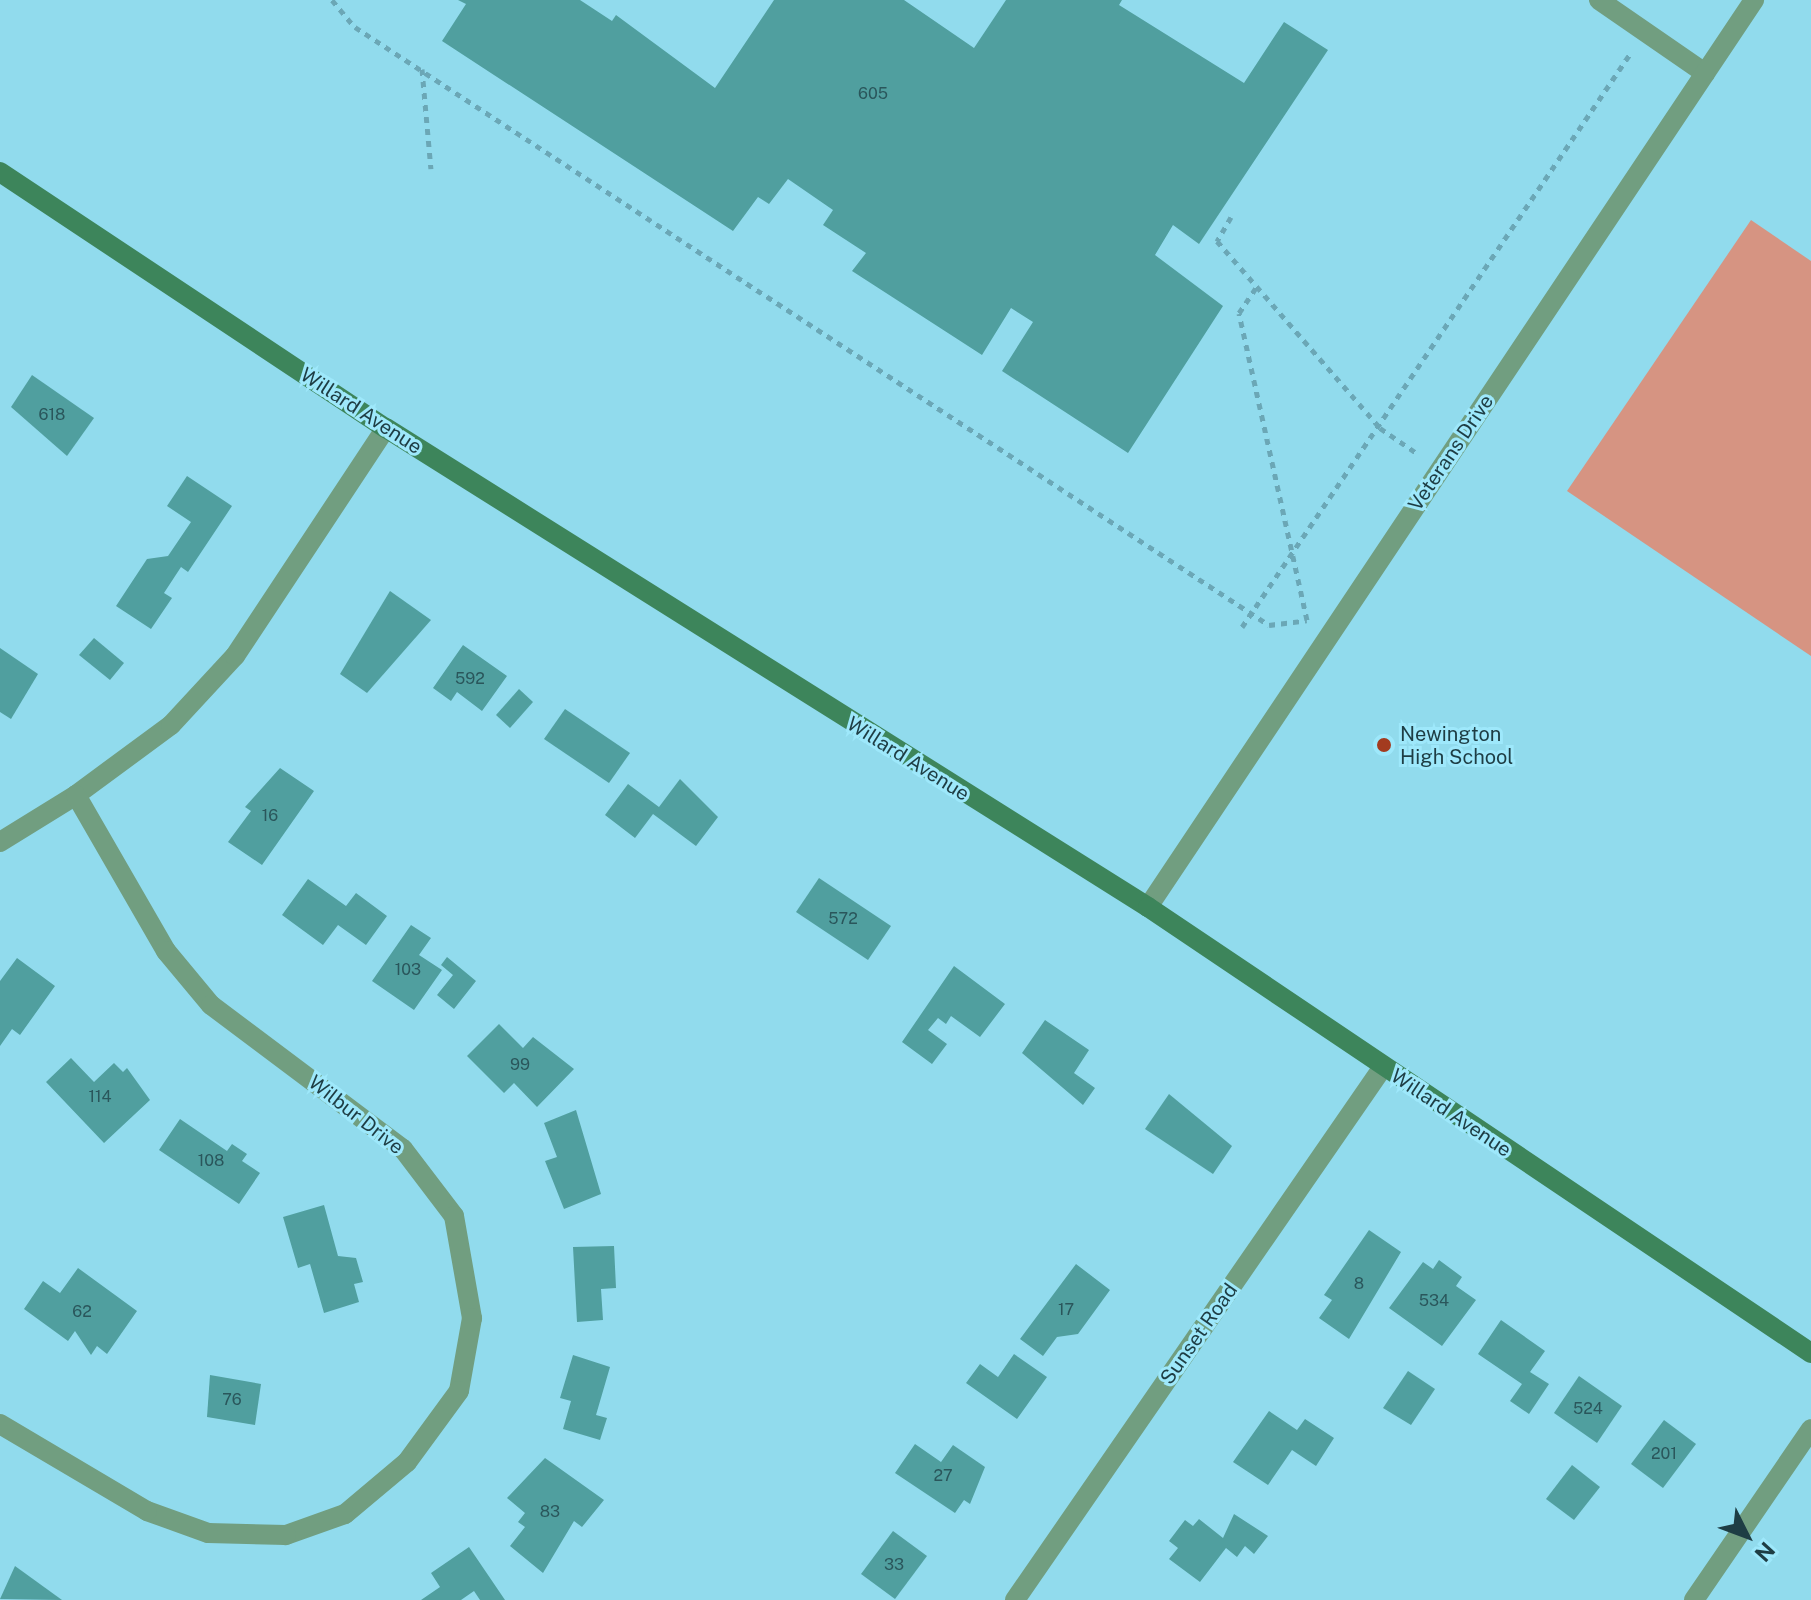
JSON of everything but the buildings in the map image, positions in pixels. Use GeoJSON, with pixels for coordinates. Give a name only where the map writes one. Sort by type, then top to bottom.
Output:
{"type":"FeatureCollection","features":[{"type":"Feature","properties":{"kind":"main road","name":"Willard Avenue"},"geometry":{"type":"LineString","coordinates":[[0,172],[386,428],[1148,907],[1811,1353]]}},
{"type":"Feature","properties":{"kind":"street"},"geometry":{"type":"LineString","coordinates":[[1599,0],[1705,73]]}},
{"type":"Feature","properties":{"kind":"street","name":"Veterans Drive"},"geometry":{"type":"LineString","coordinates":[[1148,907],[1754,0]]}},
{"type":"Feature","properties":{"kind":"street"},"geometry":{"type":"LineString","coordinates":[[0,842],[76,795],[171,725],[235,656],[386,428]]}},
{"type":"Feature","properties":{"kind":"street","name":"Wilbur Drive"},"geometry":{"type":"LineString","coordinates":[[0,1424],[147,1511],[208,1533],[286,1535],[345,1514],[407,1462],[459,1391],[472,1318],[454,1216],[446,1205],[403,1149],[211,1005],[166,951],[76,795]]}},
{"type":"Feature","properties":{"kind":"street","name":"Sunset Road"},"geometry":{"type":"LineString","coordinates":[[1015,1600],[1383,1067]]}},
{"type":"Feature","properties":{"kind":"street"},"geometry":{"type":"LineString","coordinates":[[1694,1600],[1811,1429]]}},
{"type":"Feature","properties":{"kind":"path"},"geometry":{"type":"LineString","coordinates":[[332,0],[355,27],[1249,617],[1269,625],[1307,620],[1239,313],[1257,286]]}},
{"type":"Feature","properties":{"kind":"path"},"geometry":{"type":"LineString","coordinates":[[1242,627],[1294,558],[1633,50]]}},
{"type":"Feature","properties":{"kind":"path"},"geometry":{"type":"LineString","coordinates":[[422,69],[431,169]]}},
{"type":"Feature","properties":{"kind":"path"},"geometry":{"type":"LineString","coordinates":[[1231,217],[1217,241],[1380,428],[1422,456]]}},
{"type":"Feature","properties":{"kind":"shaded area"},"geometry":{"type":"Polygon","coordinates":[[[1751,220],[1811,261],[1811,656],[1567,491],[1751,220]]]}},
{"type":"Feature","properties":{"kind":"place","name":"Newington High School"},"geometry":{"type":"Point","coordinates":[1384,745]}}]}
